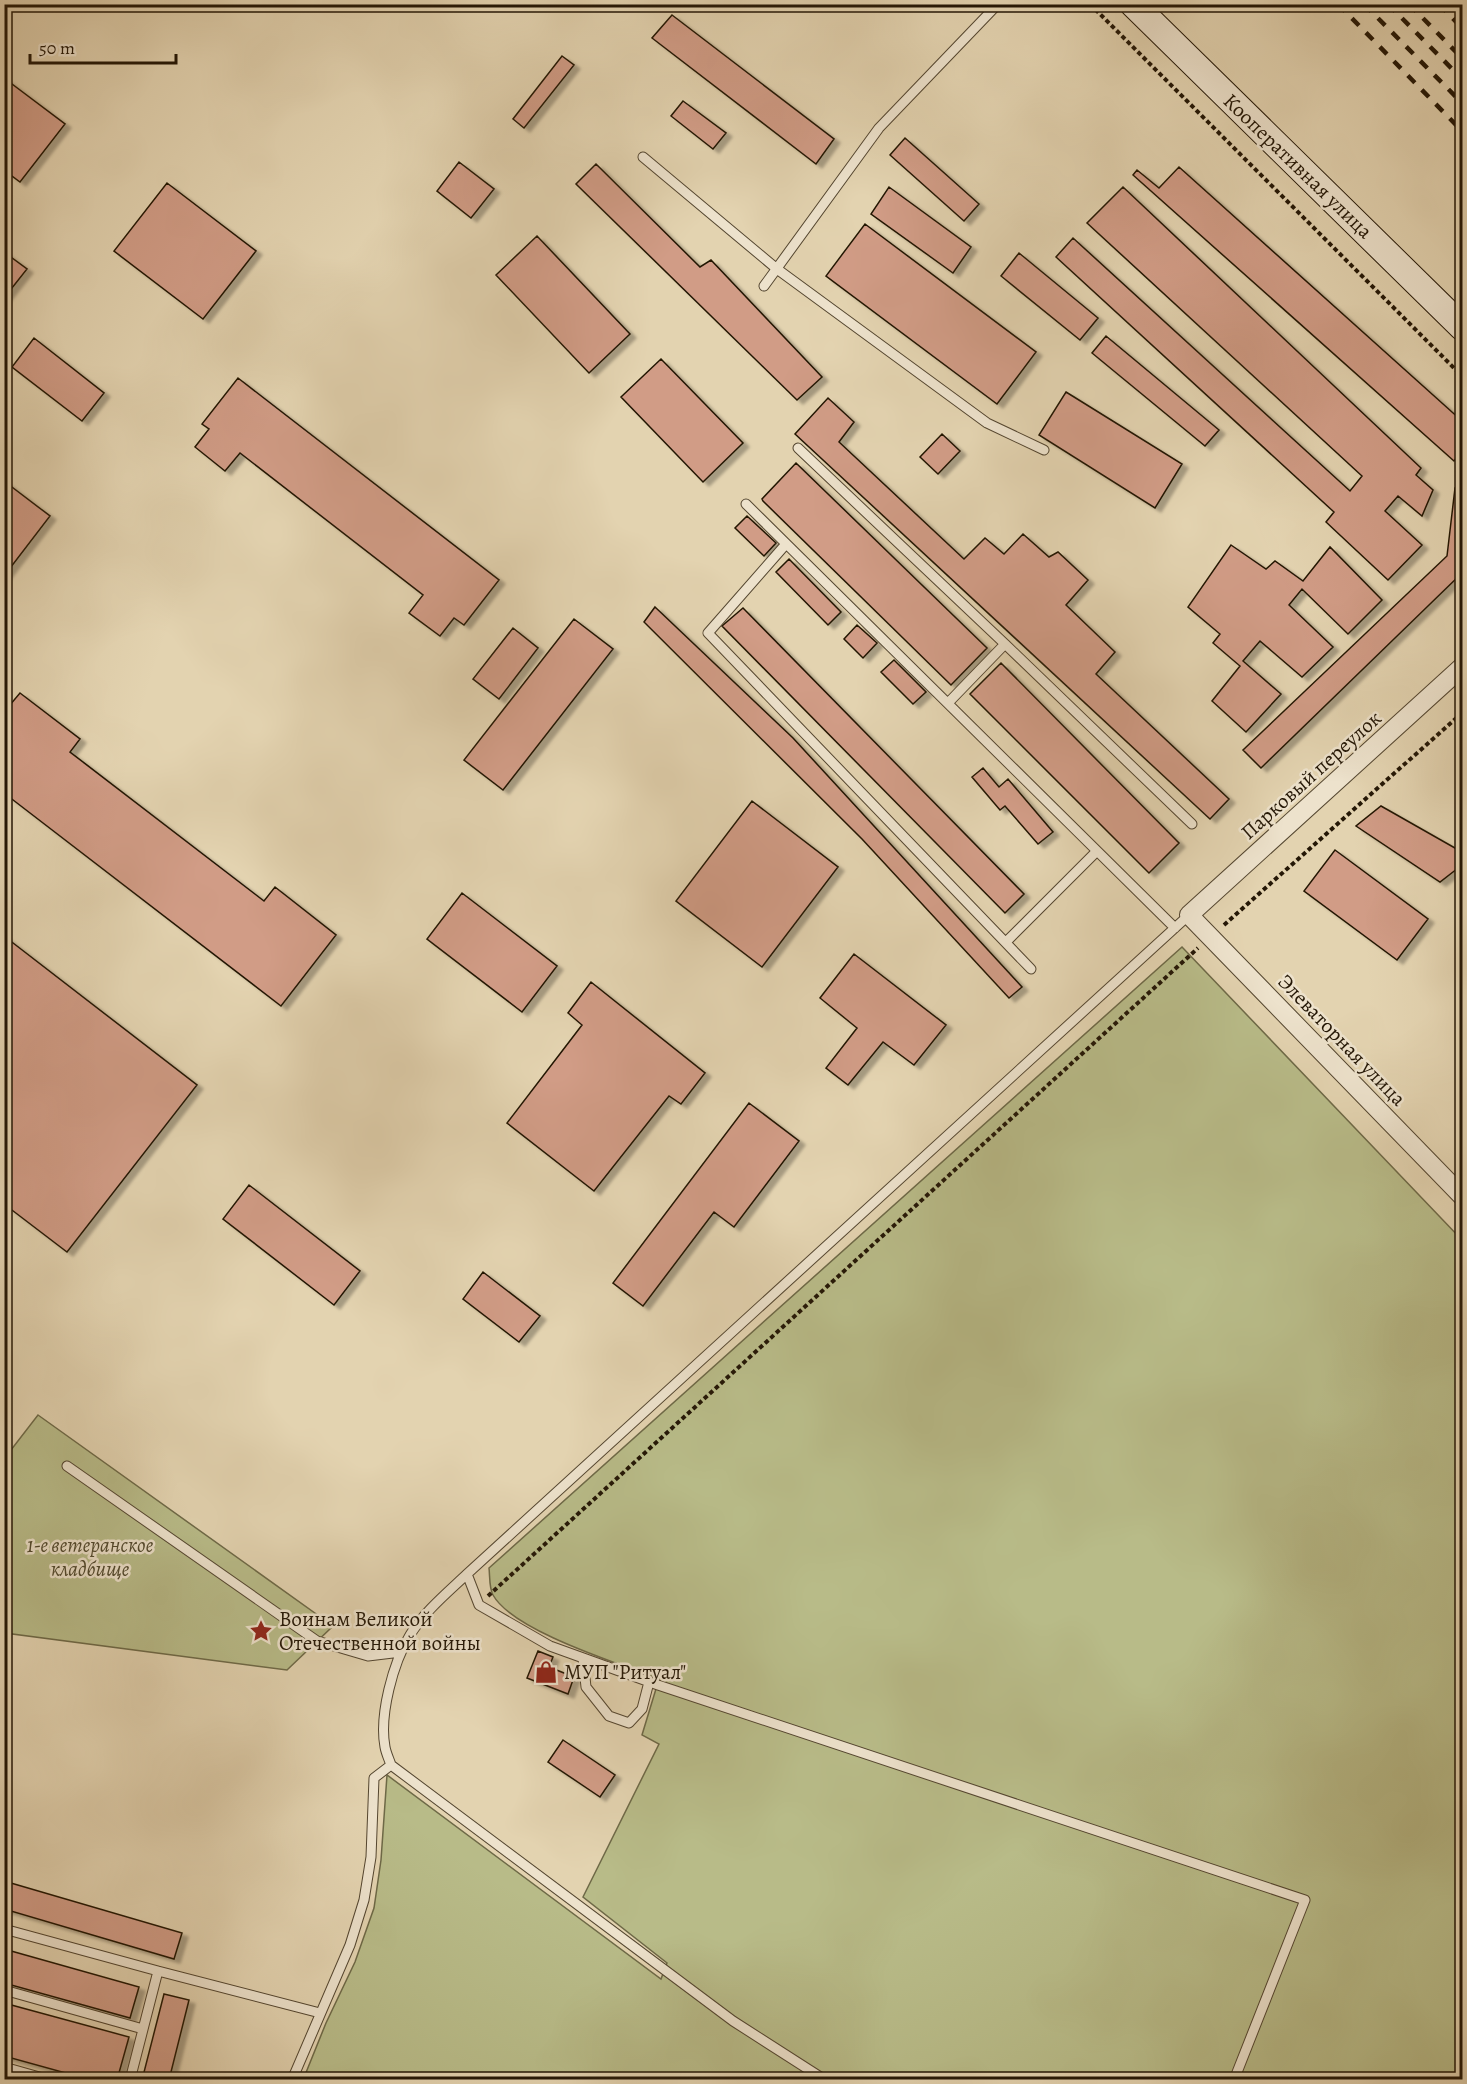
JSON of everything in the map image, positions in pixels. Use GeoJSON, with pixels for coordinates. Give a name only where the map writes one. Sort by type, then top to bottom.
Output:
{"type":"FeatureCollection","features":[{"type":"Feature","properties":{"kind":"main road","name":"Кооперативная улица"},"geometry":{"type":"LineString","coordinates":[[1133,4],[1462,327]]}},
{"type":"Feature","properties":{"kind":"street","name":"Парковый переулок"},"geometry":{"type":"LineString","coordinates":[[1189,915],[1462,667]]}},
{"type":"Feature","properties":{"kind":"street","name":"Элеваторная улица"},"geometry":{"type":"LineString","coordinates":[[1189,915],[1462,1196]]}},
{"type":"Feature","properties":{"kind":"lane"},"geometry":{"type":"LineString","coordinates":[[764,286],[879,128],[998,4]]}},
{"type":"Feature","properties":{"kind":"lane"},"geometry":{"type":"LineString","coordinates":[[643,157],[777,269],[987,423],[1044,450]]}},
{"type":"Feature","properties":{"kind":"lane"},"geometry":{"type":"LineString","coordinates":[[798,448],[1192,824]]}},
{"type":"Feature","properties":{"kind":"lane"},"geometry":{"type":"LineString","coordinates":[[746,504],[1175,928]]}},
{"type":"Feature","properties":{"kind":"lane"},"geometry":{"type":"LineString","coordinates":[[786,544],[708,633],[1031,969]]}},
{"type":"Feature","properties":{"kind":"lane"},"geometry":{"type":"LineString","coordinates":[[948,703],[1005,644]]}},
{"type":"Feature","properties":{"kind":"lane"},"geometry":{"type":"LineString","coordinates":[[1006,942],[1097,851]]}},
{"type":"Feature","properties":{"kind":"lane"},"geometry":{"type":"LineString","coordinates":[[825,2079],[734,2021],[391,1765],[385,1747],[385,1707],[401,1652],[411,1634],[436,1604],[467,1574],[1189,915]]}},
{"type":"Feature","properties":{"kind":"lane"},"geometry":{"type":"LineString","coordinates":[[67,1466],[317,1641],[368,1656],[401,1652]]}},
{"type":"Feature","properties":{"kind":"lane"},"geometry":{"type":"LineString","coordinates":[[467,1574],[479,1605],[550,1646],[649,1682],[1305,1900],[1234,2079]]}},
{"type":"Feature","properties":{"kind":"lane"},"geometry":{"type":"LineString","coordinates":[[583,1658],[586,1687],[609,1716],[629,1723],[642,1709],[649,1682]]}},
{"type":"Feature","properties":{"kind":"lane"},"geometry":{"type":"LineString","coordinates":[[292,2079],[350,1945],[364,1900],[371,1857],[374,1778],[391,1765]]}},
{"type":"Feature","properties":{"kind":"lane"},"geometry":{"type":"LineString","coordinates":[[4,1929],[320,2013]]}},
{"type":"Feature","properties":{"kind":"lane"},"geometry":{"type":"LineString","coordinates":[[130,2079],[159,1971]]}},
{"type":"Feature","properties":{"kind":"lane"},"geometry":{"type":"LineString","coordinates":[[4,1990],[143,2029]]}},
{"type":"Feature","properties":{"kind":"lane"},"geometry":{"type":"LineString","coordinates":[[4,2067],[50,2079]]}},
{"type":"Feature","properties":{"kind":"path"},"geometry":{"type":"LineString","coordinates":[[1090,4],[1462,376]]}},
{"type":"Feature","properties":{"kind":"path"},"geometry":{"type":"LineString","coordinates":[[479,1605],[1210,938],[1462,713]]}},
{"type":"Feature","properties":{"kind":"green space"},"geometry":{"type":"Polygon","coordinates":[[[1182,947],[1462,1240],[1462,2079],[303,2080],[326,2023],[355,1962],[374,1908],[381,1860],[387,1775],[661,1979],[667,1963],[583,1897],[659,1744],[642,1735],[659,1679],[569,1645],[522,1621],[504,1608],[493,1595],[489,1568],[1182,947]]]}},
{"type":"Feature","properties":{"kind":"green space","name":"1-е ветеранское кладбище"},"geometry":{"type":"Polygon","coordinates":[[[38,1415],[333,1626],[287,1670],[5,1633],[4,1459],[38,1415]]]}},
{"type":"Feature","properties":{"kind":"building"},"geometry":{"type":"Polygon","coordinates":[[[672,15],[834,139],[816,164],[652,38],[672,15]]]}},
{"type":"Feature","properties":{"kind":"building"},"geometry":{"type":"Polygon","coordinates":[[[562,56],[574,65],[524,128],[513,119],[562,56]]]}},
{"type":"Feature","properties":{"kind":"building"},"geometry":{"type":"Polygon","coordinates":[[[4,78],[65,124],[20,182],[4,170],[4,78]]]}},
{"type":"Feature","properties":{"kind":"building"},"geometry":{"type":"Polygon","coordinates":[[[683,101],[726,133],[713,149],[671,116],[683,101]]]}},
{"type":"Feature","properties":{"kind":"building"},"geometry":{"type":"Polygon","coordinates":[[[905,138],[979,204],[964,221],[890,155],[905,138]]]}},
{"type":"Feature","properties":{"kind":"building"},"geometry":{"type":"Polygon","coordinates":[[[459,162],[494,189],[471,218],[437,191],[459,162]]]}},
{"type":"Feature","properties":{"kind":"building"},"geometry":{"type":"Polygon","coordinates":[[[596,164],[700,267],[711,260],[822,377],[797,400],[576,184],[596,164]]]}},
{"type":"Feature","properties":{"kind":"building"},"geometry":{"type":"Polygon","coordinates":[[[1179,167],[1462,421],[1462,451],[1454,461],[1133,175],[1137,170],[1159,188],[1179,167]]]}},
{"type":"Feature","properties":{"kind":"building"},"geometry":{"type":"Polygon","coordinates":[[[167,183],[256,251],[203,319],[114,251],[167,183]]]}},
{"type":"Feature","properties":{"kind":"building"},"geometry":{"type":"Polygon","coordinates":[[[889,187],[971,247],[953,273],[871,214],[889,187]]]}},
{"type":"Feature","properties":{"kind":"building"},"geometry":{"type":"Polygon","coordinates":[[[1123,187],[1421,468],[1416,475],[1433,490],[1422,516],[1398,496],[1385,511],[1422,545],[1388,580],[1326,522],[1334,512],[1056,257],[1073,238],[1350,491],[1362,476],[1087,223],[1123,187]]]}},
{"type":"Feature","properties":{"kind":"building"},"geometry":{"type":"Polygon","coordinates":[[[865,224],[1036,352],[997,404],[826,276],[865,224]]]}},
{"type":"Feature","properties":{"kind":"building"},"geometry":{"type":"Polygon","coordinates":[[[537,236],[630,334],[589,373],[496,275],[537,236]]]}},
{"type":"Feature","properties":{"kind":"building"},"geometry":{"type":"Polygon","coordinates":[[[4,252],[27,269],[4,298],[4,252]]]}},
{"type":"Feature","properties":{"kind":"building"},"geometry":{"type":"Polygon","coordinates":[[[1019,253],[1098,318],[1080,340],[1001,276],[1019,253]]]}},
{"type":"Feature","properties":{"kind":"building"},"geometry":{"type":"Polygon","coordinates":[[[1106,336],[1219,430],[1205,446],[1092,353],[1106,336]]]}},
{"type":"Feature","properties":{"kind":"building"},"geometry":{"type":"Polygon","coordinates":[[[34,338],[104,393],[82,421],[12,367],[34,338]]]}},
{"type":"Feature","properties":{"kind":"building"},"geometry":{"type":"Polygon","coordinates":[[[661,359],[743,443],[703,482],[621,397],[661,359]]]}},
{"type":"Feature","properties":{"kind":"building"},"geometry":{"type":"Polygon","coordinates":[[[238,378],[499,580],[464,625],[454,618],[440,636],[409,613],[423,595],[240,453],[225,471],[195,447],[209,429],[202,424],[238,378]]]}},
{"type":"Feature","properties":{"kind":"building"},"geometry":{"type":"Polygon","coordinates":[[[1066,392],[1182,464],[1155,508],[1039,435],[1066,392]]]}},
{"type":"Feature","properties":{"kind":"building"},"geometry":{"type":"Polygon","coordinates":[[[828,398],[854,422],[839,442],[964,559],[985,538],[1004,554],[1023,534],[1049,557],[1058,552],[1088,580],[1066,605],[1115,652],[1096,674],[1229,799],[1210,819],[795,434],[828,398]]]}},
{"type":"Feature","properties":{"kind":"building"},"geometry":{"type":"Polygon","coordinates":[[[942,434],[960,451],[938,474],[920,457],[942,434]]]}},
{"type":"Feature","properties":{"kind":"building"},"geometry":{"type":"Polygon","coordinates":[[[796,463],[987,648],[951,685],[763,501],[762,499],[796,463]]]}},
{"type":"Feature","properties":{"kind":"building"},"geometry":{"type":"Polygon","coordinates":[[[4,481],[50,516],[4,576],[4,481]]]}},
{"type":"Feature","properties":{"kind":"building"},"geometry":{"type":"Polygon","coordinates":[[[1455,488],[1462,488],[1462,573],[1261,768],[1243,750],[1447,556],[1455,488]]]}},
{"type":"Feature","properties":{"kind":"building"},"geometry":{"type":"Polygon","coordinates":[[[747,516],[776,543],[764,556],[735,528],[747,516]]]}},
{"type":"Feature","properties":{"kind":"building"},"geometry":{"type":"Polygon","coordinates":[[[1231,545],[1266,569],[1275,561],[1303,581],[1330,547],[1382,600],[1348,634],[1302,589],[1289,605],[1333,647],[1302,677],[1260,641],[1243,661],[1281,694],[1246,732],[1212,701],[1240,666],[1213,643],[1220,634],[1188,607],[1231,545]]]}},
{"type":"Feature","properties":{"kind":"building"},"geometry":{"type":"Polygon","coordinates":[[[789,559],[841,612],[828,625],[776,572],[789,559]]]}},
{"type":"Feature","properties":{"kind":"building"},"geometry":{"type":"Polygon","coordinates":[[[655,607],[793,738],[1022,987],[1009,998],[862,839],[644,622],[655,607]]]}},
{"type":"Feature","properties":{"kind":"building"},"geometry":{"type":"Polygon","coordinates":[[[743,608],[1024,894],[1005,913],[722,626],[743,608]]]}},
{"type":"Feature","properties":{"kind":"building"},"geometry":{"type":"Polygon","coordinates":[[[574,619],[613,649],[503,790],[464,760],[574,619]]]}},
{"type":"Feature","properties":{"kind":"building"},"geometry":{"type":"Polygon","coordinates":[[[857,625],[877,643],[863,658],[844,639],[857,625]]]}},
{"type":"Feature","properties":{"kind":"building"},"geometry":{"type":"Polygon","coordinates":[[[513,628],[538,648],[499,699],[473,679],[513,628]]]}},
{"type":"Feature","properties":{"kind":"building"},"geometry":{"type":"Polygon","coordinates":[[[894,660],[926,692],[913,704],[881,672],[894,660]]]}},
{"type":"Feature","properties":{"kind":"building"},"geometry":{"type":"Polygon","coordinates":[[[1001,663],[1179,843],[1149,873],[970,694],[1001,663]]]}},
{"type":"Feature","properties":{"kind":"building"},"geometry":{"type":"Polygon","coordinates":[[[20,693],[80,739],[70,752],[264,901],[275,887],[336,935],[281,1006],[4,793],[4,712],[20,693]]]}},
{"type":"Feature","properties":{"kind":"building"},"geometry":{"type":"Polygon","coordinates":[[[983,768],[999,787],[1008,779],[1053,832],[1038,844],[1005,806],[1000,810],[972,777],[983,768]]]}},
{"type":"Feature","properties":{"kind":"building"},"geometry":{"type":"Polygon","coordinates":[[[752,801],[838,867],[762,967],[676,901],[752,801]]]}},
{"type":"Feature","properties":{"kind":"building"},"geometry":{"type":"Polygon","coordinates":[[[1381,806],[1462,852],[1462,865],[1440,882],[1356,826],[1381,806]]]}},
{"type":"Feature","properties":{"kind":"building"},"geometry":{"type":"Polygon","coordinates":[[[1335,850],[1428,919],[1397,960],[1304,891],[1335,850]]]}},
{"type":"Feature","properties":{"kind":"building"},"geometry":{"type":"Polygon","coordinates":[[[462,893],[557,966],[522,1012],[427,939],[462,893]]]}},
{"type":"Feature","properties":{"kind":"building"},"geometry":{"type":"Polygon","coordinates":[[[4,936],[197,1085],[67,1252],[4,1204],[4,936]]]}},
{"type":"Feature","properties":{"kind":"building"},"geometry":{"type":"Polygon","coordinates":[[[854,954],[946,1025],[914,1065],[883,1042],[848,1085],[826,1068],[857,1028],[820,998],[854,954]]]}},
{"type":"Feature","properties":{"kind":"building"},"geometry":{"type":"Polygon","coordinates":[[[591,982],[705,1073],[681,1104],[669,1096],[594,1191],[507,1123],[582,1025],[568,1013],[591,982]]]}},
{"type":"Feature","properties":{"kind":"building"},"geometry":{"type":"Polygon","coordinates":[[[749,1103],[799,1141],[734,1227],[714,1212],[643,1306],[613,1283],[749,1103]]]}},
{"type":"Feature","properties":{"kind":"building"},"geometry":{"type":"Polygon","coordinates":[[[249,1185],[360,1271],[334,1305],[223,1219],[249,1185]]]}},
{"type":"Feature","properties":{"kind":"building"},"geometry":{"type":"Polygon","coordinates":[[[483,1272],[540,1316],[519,1342],[463,1299],[483,1272]]]}},
{"type":"Feature","properties":{"kind":"building","name":"МУП \"Ритуал\""},"geometry":{"type":"Polygon","coordinates":[[[538,1651],[553,1657],[549,1667],[574,1677],[568,1694],[527,1678],[538,1651]]]}},
{"type":"Feature","properties":{"kind":"building"},"geometry":{"type":"Polygon","coordinates":[[[563,1740],[615,1775],[600,1797],[548,1762],[563,1740]]]}},
{"type":"Feature","properties":{"kind":"building"},"geometry":{"type":"Polygon","coordinates":[[[4,1881],[182,1933],[174,1959],[4,1909],[4,1881]]]}},
{"type":"Feature","properties":{"kind":"building"},"geometry":{"type":"Polygon","coordinates":[[[4,1949],[139,1987],[130,2018],[4,1983],[4,1949]]]}},
{"type":"Feature","properties":{"kind":"building"},"geometry":{"type":"Polygon","coordinates":[[[164,1994],[189,2000],[169,2080],[142,2080],[164,1994]]]}},
{"type":"Feature","properties":{"kind":"building"},"geometry":{"type":"Polygon","coordinates":[[[4,2003],[129,2037],[117,2080],[91,2080],[4,2056],[4,2003]]]}},
{"type":"Feature","properties":{"kind":"building"},"geometry":{"type":"Polygon","coordinates":[[[4,2074],[23,2080],[4,2080],[4,2074]]]}},
{"type":"Feature","properties":{"kind":"railway"},"geometry":{"type":"LineString","coordinates":[[1338,4],[1462,131]]}},
{"type":"Feature","properties":{"kind":"railway"},"geometry":{"type":"LineString","coordinates":[[1364,4],[1462,103]]}},
{"type":"Feature","properties":{"kind":"railway"},"geometry":{"type":"LineString","coordinates":[[1388,4],[1462,79]]}},
{"type":"Feature","properties":{"kind":"railway"},"geometry":{"type":"LineString","coordinates":[[1409,4],[1462,58]]}},
{"type":"Feature","properties":{"kind":"railway"},"geometry":{"type":"LineString","coordinates":[[1439,4],[1462,28]]}},
{"type":"Feature","properties":{"kind":"railway"},"geometry":{"type":"LineString","coordinates":[[1457,4],[1462,10]]}},
{"type":"Feature","properties":{"kind":"place","name":"Воинам Великой Отечественной войны"},"geometry":{"type":"Point","coordinates":[261,1631]}},
{"type":"Feature","properties":{"kind":"place","name":"МУП \"Ритуал\""},"geometry":{"type":"Point","coordinates":[546,1672]}}]}
